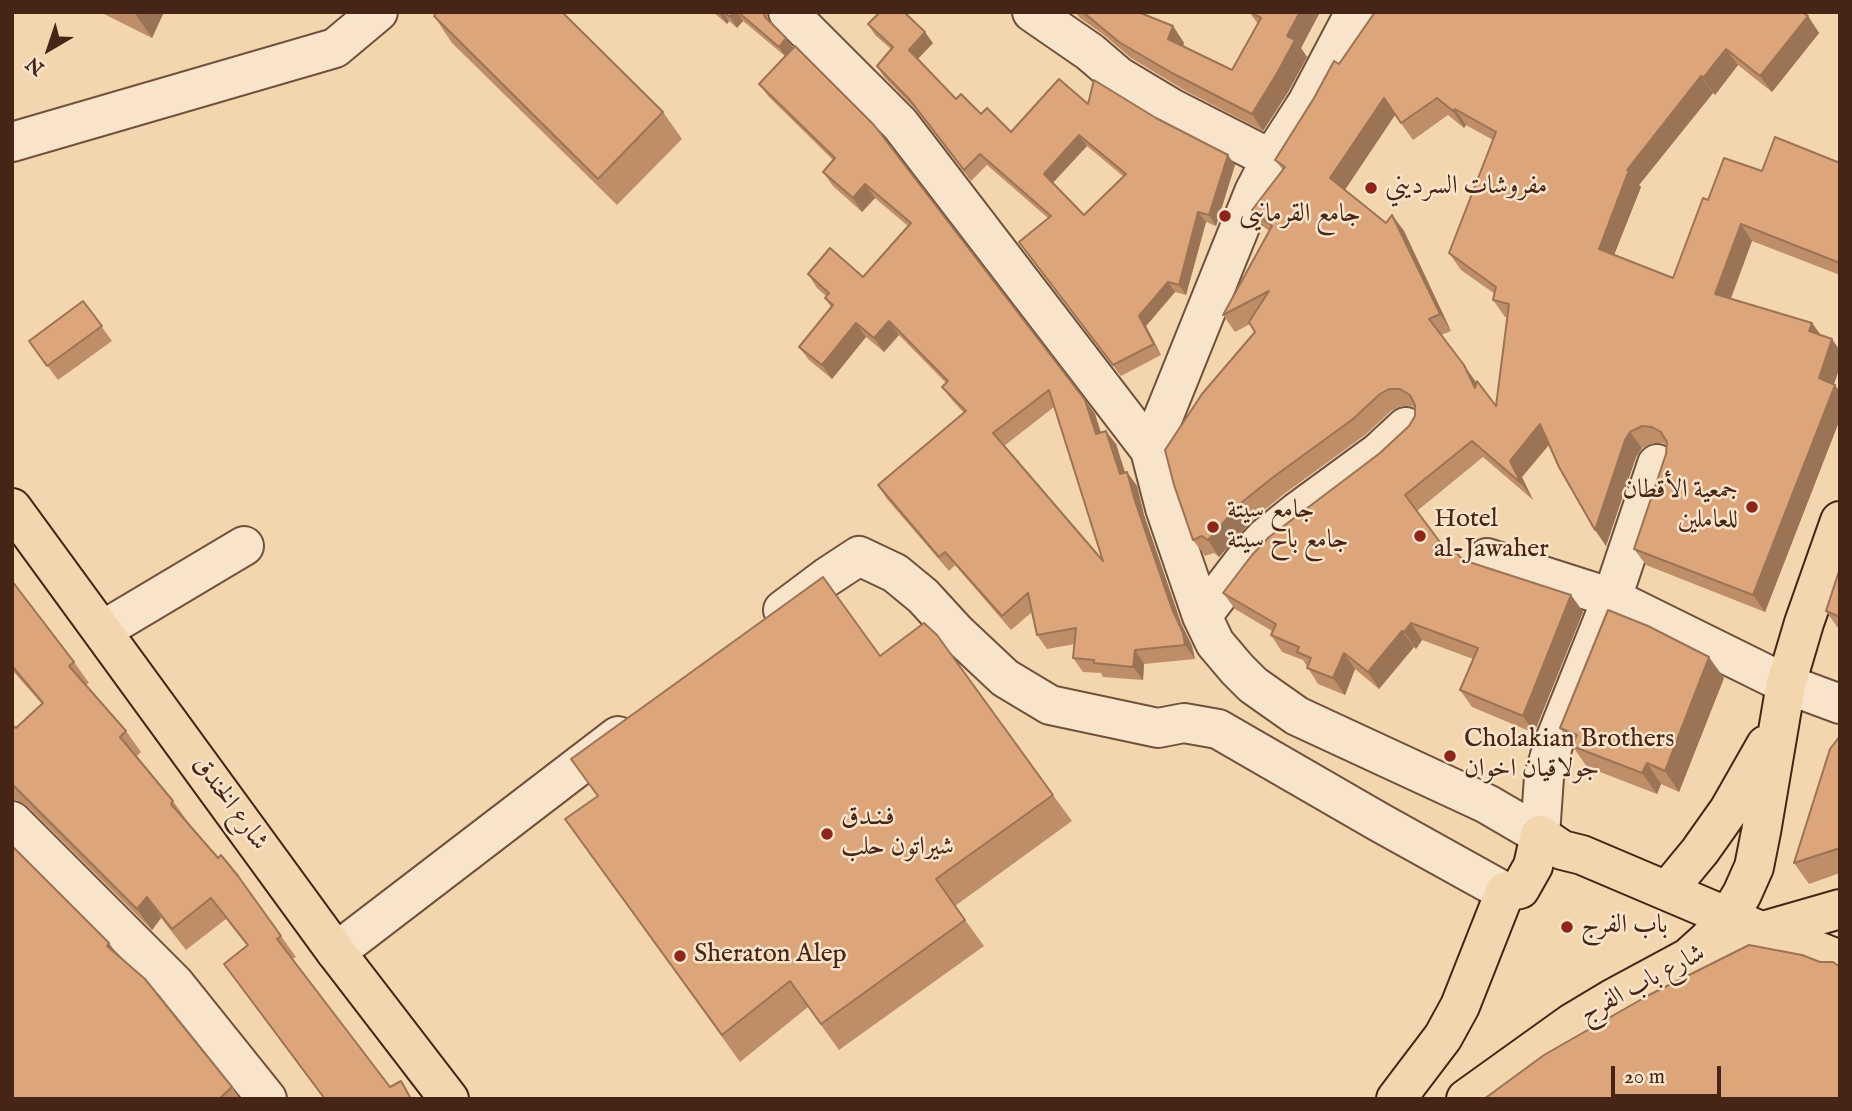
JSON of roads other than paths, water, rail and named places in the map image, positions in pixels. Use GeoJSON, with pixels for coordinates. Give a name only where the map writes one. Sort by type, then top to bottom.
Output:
{"type":"FeatureCollection","features":[{"type":"Feature","properties":{"kind":"main road","name":"شارع الخندق"},"geometry":{"type":"LineString","coordinates":[[12,508],[336,951],[449,1099]]}},
{"type":"Feature","properties":{"kind":"main road"},"geometry":{"type":"LineString","coordinates":[[1744,924],[1742,894],[1754,867],[1786,684],[1804,623],[1840,522]]}},
{"type":"Feature","properties":{"kind":"main road"},"geometry":{"type":"LineString","coordinates":[[1667,891],[1729,810],[1779,721]]}},
{"type":"Feature","properties":{"kind":"main road"},"geometry":{"type":"LineString","coordinates":[[1396,1099],[1443,1037],[1461,1006],[1505,892],[1520,889],[1533,866],[1540,835],[1562,850],[1582,855],[1744,924],[1840,960]]}},
{"type":"Feature","properties":{"kind":"main road","name":"شارع باب الفرج"},"geometry":{"type":"LineString","coordinates":[[1465,1099],[1572,1023],[1688,958],[1725,942],[1744,924],[1840,909]]}},
{"type":"Feature","properties":{"kind":"street"},"geometry":{"type":"LineString","coordinates":[[12,142],[335,48],[378,12]]}},
{"type":"Feature","properties":{"kind":"street"},"geometry":{"type":"LineString","coordinates":[[788,12],[900,124],[1150,450],[1165,508],[1202,616],[1215,643],[1254,685],[1297,716],[1487,804],[1540,835],[1544,777],[1553,745],[1612,598],[1657,464]]}},
{"type":"Feature","properties":{"kind":"street"},"geometry":{"type":"LineString","coordinates":[[1032,12],[1090,52],[1118,76],[1173,109],[1271,159]]}},
{"type":"Feature","properties":{"kind":"street"},"geometry":{"type":"LineString","coordinates":[[1150,450],[1254,192],[1271,159],[1307,103],[1355,12]]}},
{"type":"Feature","properties":{"kind":"street"},"geometry":{"type":"LineString","coordinates":[[1202,616],[1247,557],[1266,537],[1379,452],[1406,427]]}},
{"type":"Feature","properties":{"kind":"street"},"geometry":{"type":"LineString","coordinates":[[103,630],[244,546]]}},
{"type":"Feature","properties":{"kind":"street"},"geometry":{"type":"LineString","coordinates":[[761,626],[859,556],[895,573],[923,596],[1004,678],[1050,705],[1158,728],[1184,723],[1217,729],[1505,892]]}},
{"type":"Feature","properties":{"kind":"street"},"geometry":{"type":"LineString","coordinates":[[1488,558],[1612,598],[1786,684],[1840,704]]}},
{"type":"Feature","properties":{"kind":"street"},"geometry":{"type":"LineString","coordinates":[[336,951],[641,718]]}},
{"type":"Feature","properties":{"kind":"street"},"geometry":{"type":"LineString","coordinates":[[12,821],[174,983],[267,1099]]}},
{"type":"Feature","properties":{"kind":"place","name":"مفروشات السرديني"},"geometry":{"type":"Point","coordinates":[1371,188]}},
{"type":"Feature","properties":{"kind":"place","name":"جامع القرمانيى"},"geometry":{"type":"Point","coordinates":[1225,216]}},
{"type":"Feature","properties":{"kind":"place","name":"جمعية الأقطان للعاملين"},"geometry":{"type":"Point","coordinates":[1752,507]}},
{"type":"Feature","properties":{"kind":"place","name":"جامع سيتة جامع باح سيتة"},"geometry":{"type":"Point","coordinates":[1213,527]}},
{"type":"Feature","properties":{"kind":"place","name":"Hotel al-Jawaher"},"geometry":{"type":"Point","coordinates":[1420,536]}},
{"type":"Feature","properties":{"kind":"place","name":"Cholakian Brothers جولاقيان اخوان"},"geometry":{"type":"Point","coordinates":[1450,756]}},
{"type":"Feature","properties":{"kind":"place","name":"فـنـدق شيراتون حلب"},"geometry":{"type":"Point","coordinates":[827,834]}},
{"type":"Feature","properties":{"kind":"place","name":"باب الفرج"},"geometry":{"type":"Point","coordinates":[1567,927]}},
{"type":"Feature","properties":{"kind":"place","name":"Sheraton Alep"},"geometry":{"type":"Point","coordinates":[680,956]}}]}
